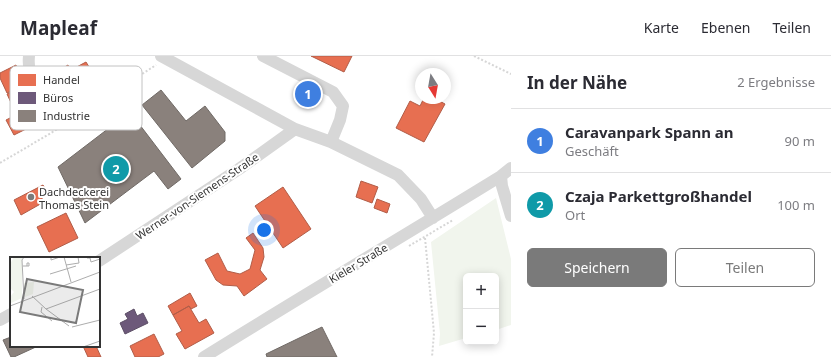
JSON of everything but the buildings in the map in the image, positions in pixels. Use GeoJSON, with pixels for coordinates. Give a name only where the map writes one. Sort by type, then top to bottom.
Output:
{"type":"FeatureCollection","features":[{"type":"Feature","properties":{"kind":"street"},"geometry":{"type":"LineString","coordinates":[[29,56],[30,66]]}},
{"type":"Feature","properties":{"kind":"street"},"geometry":{"type":"LineString","coordinates":[[263,56],[333,92],[343,106],[340,120],[331,142]]}},
{"type":"Feature","properties":{"kind":"street"},"geometry":{"type":"LineString","coordinates":[[164,57],[295,129],[331,142],[398,176],[421,199],[433,218]]}},
{"type":"Feature","properties":{"kind":"street","name":"Werner-von-Siemens-Straße"},"geometry":{"type":"LineString","coordinates":[[100,260],[239,170],[295,129]]}},
{"type":"Feature","properties":{"kind":"street","name":"Kieler Straße"},"geometry":{"type":"LineString","coordinates":[[204,357],[289,304],[433,218],[501,176],[511,168]]}},
{"type":"Feature","properties":{"kind":"street"},"geometry":{"type":"LineString","coordinates":[[501,176],[502,186],[511,216]]}},
{"type":"Feature","properties":{"kind":"street"},"geometry":{"type":"LineString","coordinates":[[0,320],[10,315]]}},
{"type":"Feature","properties":{"kind":"path"},"geometry":{"type":"LineString","coordinates":[[474,56],[511,74]]}},
{"type":"Feature","properties":{"kind":"path"},"geometry":{"type":"LineString","coordinates":[[142,72],[164,57]]}},
{"type":"Feature","properties":{"kind":"path"},"geometry":{"type":"LineString","coordinates":[[0,163],[55,130]]}},
{"type":"Feature","properties":{"kind":"path"},"geometry":{"type":"LineString","coordinates":[[425,238],[434,333],[432,357]]}},
{"type":"Feature","properties":{"kind":"shaded area"},"geometry":{"type":"Polygon","coordinates":[[[496,198],[511,259],[511,325],[499,329],[499,273],[463,273],[463,339],[439,346],[440,334],[431,242],[496,198]]]}},
{"type":"Feature","properties":{"kind":"place","name":"Caravanpark Spann an"},"geometry":{"type":"Point","coordinates":[308,94]}},
{"type":"Feature","properties":{"kind":"place","name":"Czaja Parkettgroßhandel"},"geometry":{"type":"Point","coordinates":[116,169]}},
{"type":"Feature","properties":{"kind":"place","name":"Dachdeckerei Thomas Stein"},"geometry":{"type":"Point","coordinates":[31,197]}}]}
